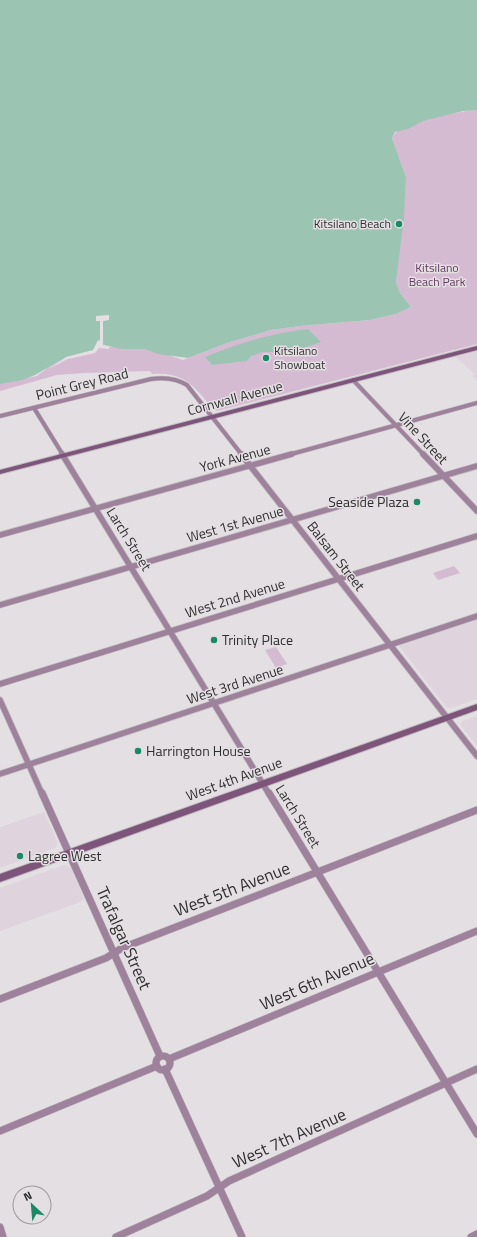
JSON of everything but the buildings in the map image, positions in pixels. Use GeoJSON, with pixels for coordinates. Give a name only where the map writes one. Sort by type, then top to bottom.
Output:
{"type":"FeatureCollection","features":[{"type":"Feature","properties":{"kind":"main road","name":"Cornwall Avenue"},"geometry":{"type":"LineString","coordinates":[[0,472],[477,348]]}},
{"type":"Feature","properties":{"kind":"main road","name":"West 4th Avenue"},"geometry":{"type":"LineString","coordinates":[[0,878],[477,707]]}},
{"type":"Feature","properties":{"kind":"street","name":"Point Grey Road"},"geometry":{"type":"LineString","coordinates":[[0,416],[151,379],[171,378]]}},
{"type":"Feature","properties":{"kind":"street","name":"Balsam Street"},"geometry":{"type":"LineString","coordinates":[[171,378],[189,386],[477,756]]}},
{"type":"Feature","properties":{"kind":"street","name":"Vine Street"},"geometry":{"type":"LineString","coordinates":[[353,380],[477,511]]}},
{"type":"Feature","properties":{"kind":"street","name":"York Avenue"},"geometry":{"type":"LineString","coordinates":[[0,535],[477,403]]}},
{"type":"Feature","properties":{"kind":"street","name":"Larch Street"},"geometry":{"type":"LineString","coordinates":[[34,408],[477,1134]]}},
{"type":"Feature","properties":{"kind":"street","name":"West 1st Avenue"},"geometry":{"type":"LineString","coordinates":[[0,605],[477,466]]}},
{"type":"Feature","properties":{"kind":"street","name":"West 2nd Avenue"},"geometry":{"type":"LineString","coordinates":[[0,684],[477,536]]}},
{"type":"Feature","properties":{"kind":"street","name":"West 3rd Avenue"},"geometry":{"type":"LineString","coordinates":[[0,774],[477,616]]}},
{"type":"Feature","properties":{"kind":"street","name":"Trafalgar Street"},"geometry":{"type":"LineString","coordinates":[[0,700],[160,1056]]}},
{"type":"Feature","properties":{"kind":"street","name":"West 5th Avenue"},"geometry":{"type":"LineString","coordinates":[[0,999],[106,958],[122,948],[477,810]]}},
{"type":"Feature","properties":{"kind":"street","name":"West 6th Avenue"},"geometry":{"type":"LineString","coordinates":[[169,1059],[477,930]]}},
{"type":"Feature","properties":{"kind":"street"},"geometry":{"type":"LineString","coordinates":[[157,1066],[157,1059],[160,1056],[165,1056],[169,1059],[170,1064],[166,1069]]}},
{"type":"Feature","properties":{"kind":"street"},"geometry":{"type":"LineString","coordinates":[[157,1066],[161,1069],[166,1069]]}},
{"type":"Feature","properties":{"kind":"street"},"geometry":{"type":"LineString","coordinates":[[0,1131],[157,1066]]}},
{"type":"Feature","properties":{"kind":"street"},"geometry":{"type":"LineString","coordinates":[[166,1069],[242,1237]]}},
{"type":"Feature","properties":{"kind":"street","name":"West 7th Avenue"},"geometry":{"type":"LineString","coordinates":[[116,1237],[207,1196],[229,1181],[477,1069]]}},
{"type":"Feature","properties":{"kind":"street"},"geometry":{"type":"LineString","coordinates":[[0,1227],[3,1237]]}},
{"type":"Feature","properties":{"kind":"street"},"geometry":{"type":"LineString","coordinates":[[471,1237],[477,1234]]}},
{"type":"Feature","properties":{"kind":"shaded area"},"geometry":{"type":"Polygon","coordinates":[[[0,0],[477,0],[477,110],[463,111],[423,121],[408,129],[395,132],[392,138],[406,177],[404,217],[396,282],[400,293],[411,307],[396,314],[370,320],[271,330],[230,342],[188,358],[158,354],[145,349],[122,349],[104,345],[97,349],[59,361],[35,375],[22,380],[0,384],[0,0]]]}},
{"type":"Feature","properties":{"kind":"shaded area"},"geometry":{"type":"Polygon","coordinates":[[[308,329],[321,342],[283,355],[272,352],[262,352],[251,356],[247,361],[212,365],[205,357],[256,339],[308,329]]]}},
{"type":"Feature","properties":{"kind":"shaded area"},"geometry":{"type":"Polygon","coordinates":[[[477,351],[477,381],[472,376],[475,375],[456,357],[477,351]]]}},
{"type":"Feature","properties":{"kind":"shaded area"},"geometry":{"type":"Polygon","coordinates":[[[477,619],[477,699],[451,708],[446,707],[400,645],[477,619]]]}},
{"type":"Feature","properties":{"kind":"shaded area"},"geometry":{"type":"Polygon","coordinates":[[[477,716],[477,746],[460,724],[463,721],[477,716]]]}},
{"type":"Feature","properties":{"kind":"shaded area"},"geometry":{"type":"Polygon","coordinates":[[[44,812],[57,841],[55,848],[0,868],[0,827],[44,812]]]}},
{"type":"Feature","properties":{"kind":"shaded area"},"geometry":{"type":"Polygon","coordinates":[[[66,865],[71,868],[84,899],[78,903],[0,931],[0,888],[66,865]]]}},
{"type":"Feature","properties":{"kind":"green space","name":"Kitsilano Beach Park"},"geometry":{"type":"Polygon","coordinates":[[[477,109],[477,344],[217,411],[213,409],[188,382],[172,375],[152,374],[150,371],[57,375],[0,391],[0,383],[37,376],[56,361],[97,347],[144,347],[183,360],[230,342],[271,330],[370,320],[396,314],[411,307],[400,293],[396,282],[406,177],[392,138],[397,131],[418,121],[477,109]]]}},
{"type":"Feature","properties":{"kind":"green space"},"geometry":{"type":"Polygon","coordinates":[[[454,566],[460,573],[438,580],[433,573],[454,566]]]}},
{"type":"Feature","properties":{"kind":"green space"},"geometry":{"type":"Polygon","coordinates":[[[276,647],[287,664],[276,668],[265,650],[276,647]]]}},
{"type":"Feature","properties":{"kind":"pier"},"geometry":{"type":"Polygon","coordinates":[[[109,315],[109,320],[103,321],[103,347],[109,347],[109,349],[99,348],[95,353],[68,359],[48,369],[66,357],[93,350],[98,340],[100,341],[100,321],[96,321],[96,316],[109,315]]]}},
{"type":"Feature","properties":{"kind":"place","name":"Kitsilano Beach"},"geometry":{"type":"Point","coordinates":[399,224]}},
{"type":"Feature","properties":{"kind":"place","name":"Kitsilano Showboat"},"geometry":{"type":"Point","coordinates":[266,358]}},
{"type":"Feature","properties":{"kind":"place","name":"Seaside Plaza"},"geometry":{"type":"Point","coordinates":[417,502]}},
{"type":"Feature","properties":{"kind":"place","name":"Trinity Place"},"geometry":{"type":"Point","coordinates":[214,640]}},
{"type":"Feature","properties":{"kind":"place","name":"Harrington House"},"geometry":{"type":"Point","coordinates":[138,751]}},
{"type":"Feature","properties":{"kind":"place","name":"Lagree West"},"geometry":{"type":"Point","coordinates":[20,856]}}]}
